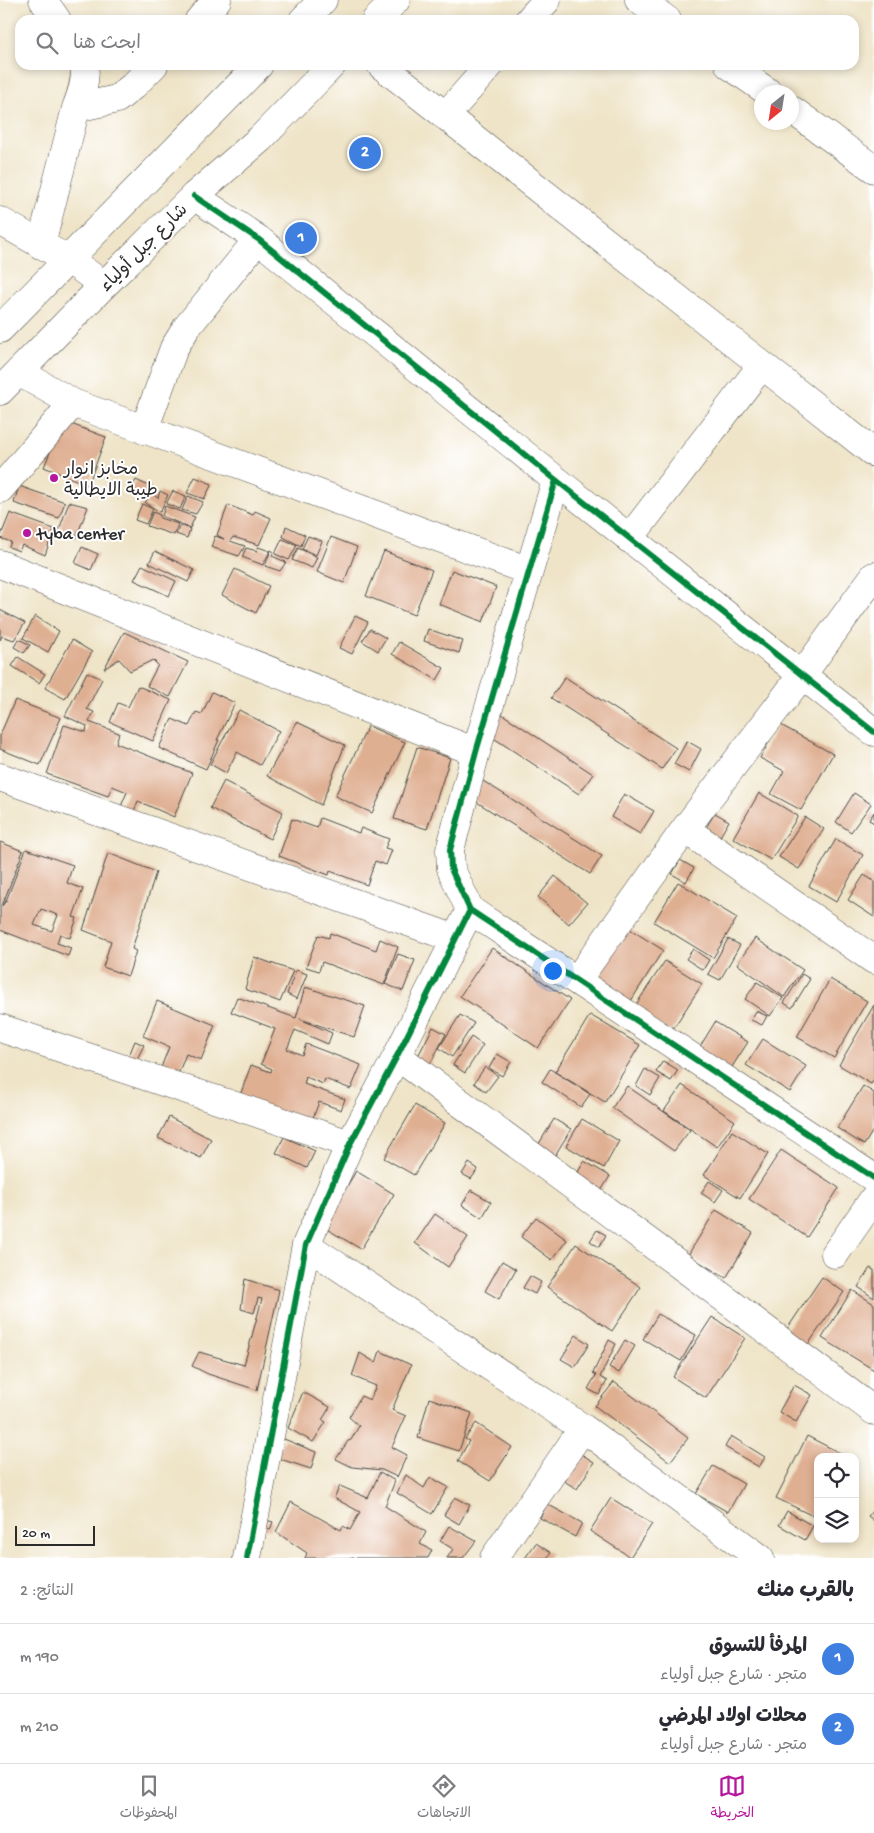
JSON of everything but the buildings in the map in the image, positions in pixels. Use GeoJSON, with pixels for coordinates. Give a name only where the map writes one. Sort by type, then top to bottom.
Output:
{"type":"FeatureCollection","features":[{"type":"Feature","properties":{"kind":"street"},"geometry":{"type":"LineString","coordinates":[[43,0],[54,15]]}},
{"type":"Feature","properties":{"kind":"street"},"geometry":{"type":"LineString","coordinates":[[203,15],[217,0]]}},
{"type":"Feature","properties":{"kind":"street"},"geometry":{"type":"LineString","coordinates":[[308,15],[323,0]]}},
{"type":"Feature","properties":{"kind":"street"},"geometry":{"type":"LineString","coordinates":[[381,15],[396,0]]}},
{"type":"Feature","properties":{"kind":"street"},"geometry":{"type":"LineString","coordinates":[[534,15],[547,0]]}},
{"type":"Feature","properties":{"kind":"street"},"geometry":{"type":"LineString","coordinates":[[639,0],[660,15]]}},
{"type":"Feature","properties":{"kind":"street"},"geometry":{"type":"LineString","coordinates":[[41,245],[82,90],[85,70]]}},
{"type":"Feature","properties":{"kind":"street"},"geometry":{"type":"LineString","coordinates":[[76,108],[117,98],[133,86],[149,70]]}},
{"type":"Feature","properties":{"kind":"street"},"geometry":{"type":"LineString","coordinates":[[0,329],[254,70]]}},
{"type":"Feature","properties":{"kind":"street","name":"شارع جبل أولياء"},"geometry":{"type":"LineString","coordinates":[[0,391],[194,196],[260,139],[327,70]]}},
{"type":"Feature","properties":{"kind":"street"},"geometry":{"type":"LineString","coordinates":[[386,70],[874,453]]}},
{"type":"Feature","properties":{"kind":"street"},"geometry":{"type":"LineString","coordinates":[[445,116],[486,70]]}},
{"type":"Feature","properties":{"kind":"street"},"geometry":{"type":"LineString","coordinates":[[737,70],[758,85]]}},
{"type":"Feature","properties":{"kind":"street"},"geometry":{"type":"LineString","coordinates":[[799,115],[874,169]]}},
{"type":"Feature","properties":{"kind":"street"},"geometry":{"type":"LineString","coordinates":[[194,196],[258,239],[629,539],[874,732]]}},
{"type":"Feature","properties":{"kind":"street"},"geometry":{"type":"LineString","coordinates":[[0,221],[69,260],[104,285]]}},
{"type":"Feature","properties":{"kind":"street"},"geometry":{"type":"LineString","coordinates":[[144,430],[174,348],[187,327],[258,239]]}},
{"type":"Feature","properties":{"kind":"street"},"geometry":{"type":"LineString","coordinates":[[629,539],[762,364]]}},
{"type":"Feature","properties":{"kind":"street"},"geometry":{"type":"LineString","coordinates":[[20,372],[73,404],[529,571]]}},
{"type":"Feature","properties":{"kind":"street"},"geometry":{"type":"LineString","coordinates":[[0,489],[73,404]]}},
{"type":"Feature","properties":{"kind":"street"},"geometry":{"type":"LineString","coordinates":[[556,480],[476,752],[450,850],[451,870],[470,910],[874,1178]]}},
{"type":"Feature","properties":{"kind":"street"},"geometry":{"type":"LineString","coordinates":[[0,564],[476,752]]}},
{"type":"Feature","properties":{"kind":"street"},"geometry":{"type":"LineString","coordinates":[[577,980],[685,829],[802,675],[874,576]]}},
{"type":"Feature","properties":{"kind":"street"},"geometry":{"type":"LineString","coordinates":[[0,777],[456,939]]}},
{"type":"Feature","properties":{"kind":"street"},"geometry":{"type":"LineString","coordinates":[[685,829],[874,960]]}},
{"type":"Feature","properties":{"kind":"street"},"geometry":{"type":"LineString","coordinates":[[248,1558],[306,1245],[350,1144],[397,1056],[470,910]]}},
{"type":"Feature","properties":{"kind":"street"},"geometry":{"type":"LineString","coordinates":[[0,1028],[350,1144]]}},
{"type":"Feature","properties":{"kind":"street"},"geometry":{"type":"LineString","coordinates":[[397,1056],[688,1270],[874,1412]]}},
{"type":"Feature","properties":{"kind":"street"},"geometry":{"type":"LineString","coordinates":[[835,1254],[874,1198]]}},
{"type":"Feature","properties":{"kind":"street"},"geometry":{"type":"LineString","coordinates":[[306,1245],[583,1428],[760,1558]]}},
{"type":"Feature","properties":{"kind":"street"},"geometry":{"type":"LineString","coordinates":[[494,1558],[583,1428]]}},
{"type":"Feature","properties":{"kind":"cycle path"},"geometry":{"type":"LineString","coordinates":[[194,196],[258,239],[556,480],[874,732]]}},
{"type":"Feature","properties":{"kind":"cycle path"},"geometry":{"type":"LineString","coordinates":[[556,480],[476,752],[450,850],[451,869],[470,910],[874,1178]]}},
{"type":"Feature","properties":{"kind":"cycle path"},"geometry":{"type":"LineString","coordinates":[[247,1558],[306,1245],[350,1144],[397,1056],[470,910]]}},
{"type":"Feature","properties":{"kind":"place","name":"محلات اولاد المرضي"},"geometry":{"type":"Point","coordinates":[365,153]}},
{"type":"Feature","properties":{"kind":"place","name":"المرفأ للتسوق"},"geometry":{"type":"Point","coordinates":[301,238]}},
{"type":"Feature","properties":{"kind":"place","name":"مخابز انوار طيبة الايطالية"},"geometry":{"type":"Point","coordinates":[54,478]}},
{"type":"Feature","properties":{"kind":"place","name":"tyba center"},"geometry":{"type":"Point","coordinates":[27,533]}}]}
